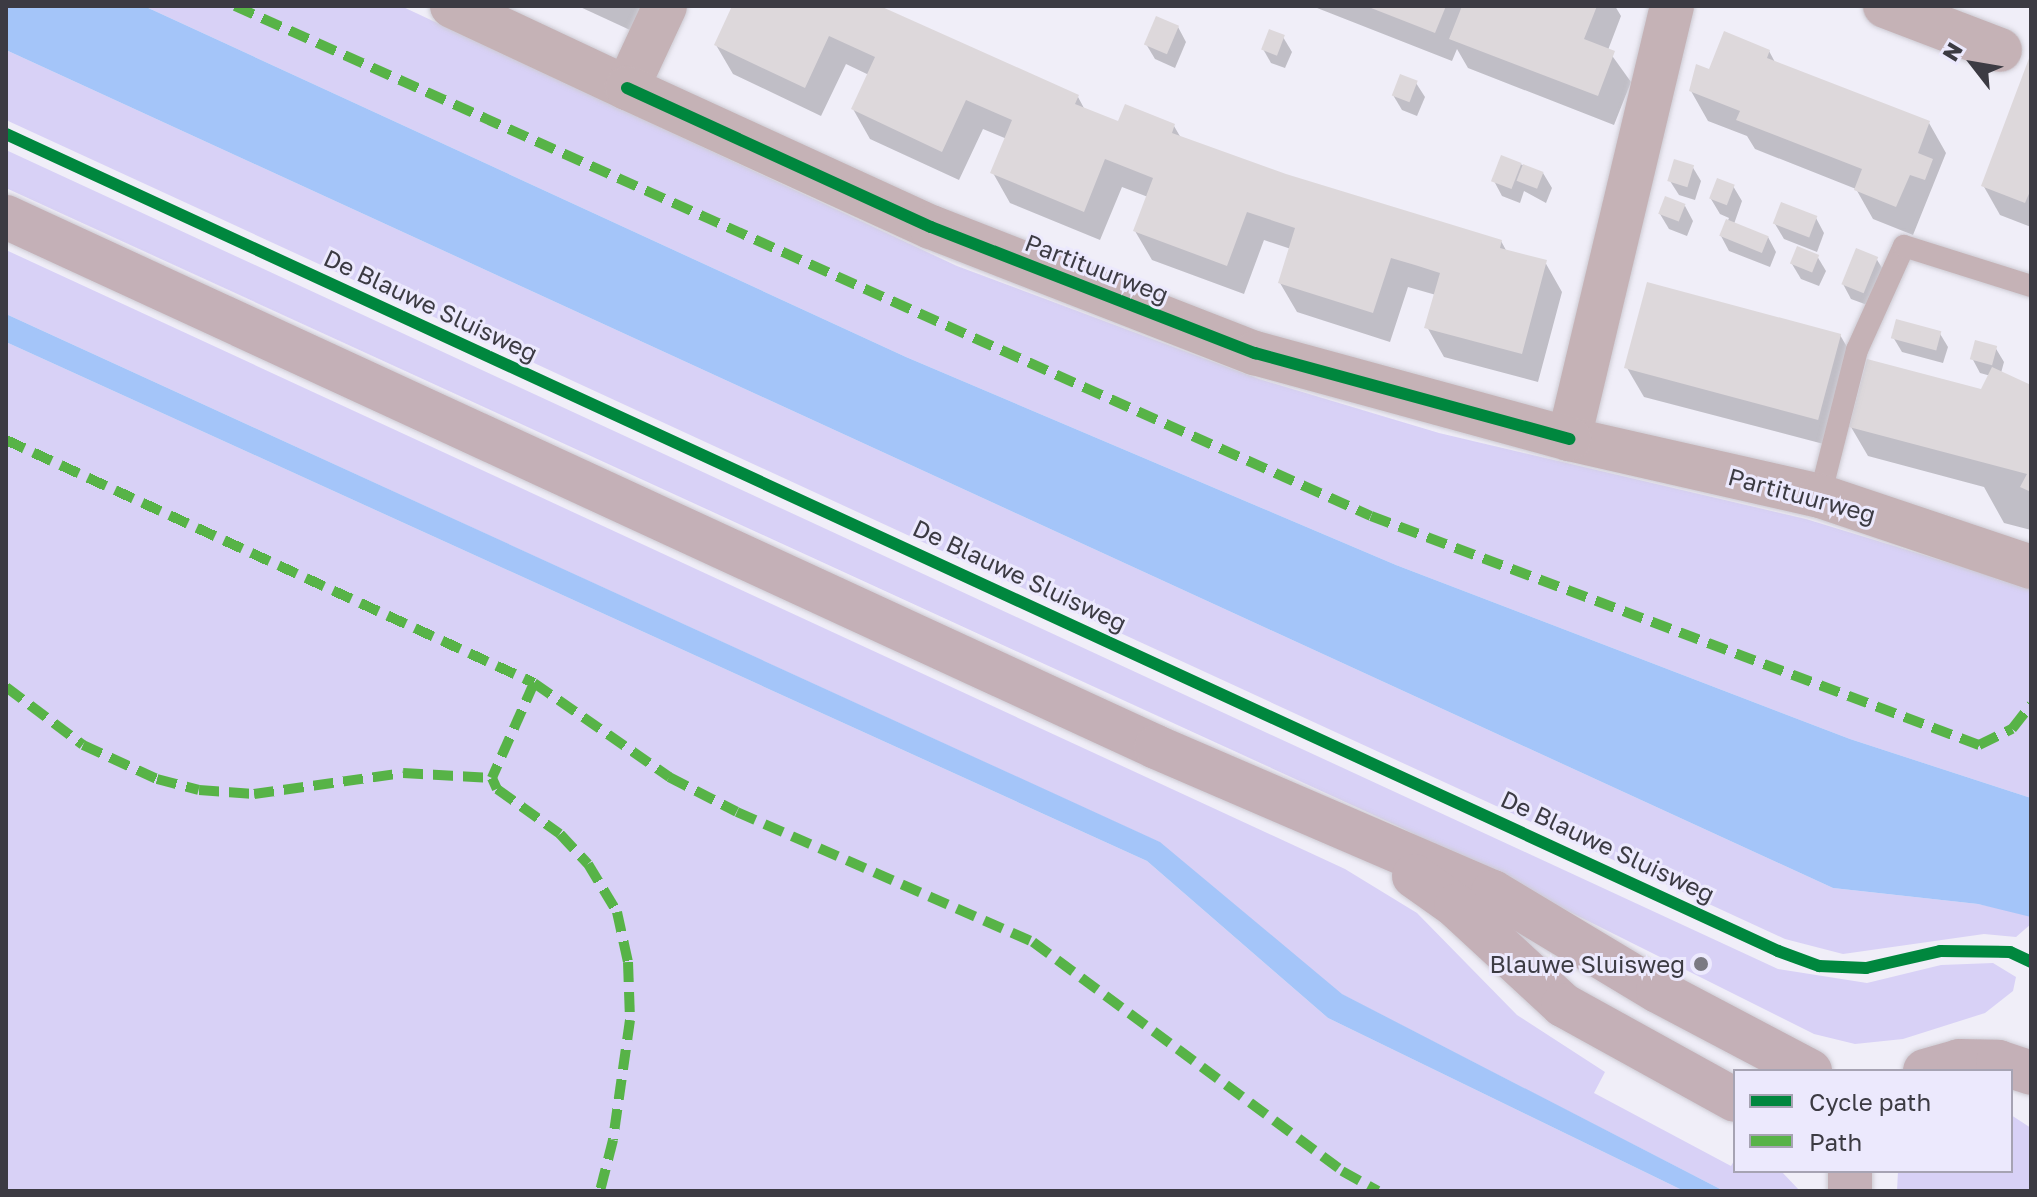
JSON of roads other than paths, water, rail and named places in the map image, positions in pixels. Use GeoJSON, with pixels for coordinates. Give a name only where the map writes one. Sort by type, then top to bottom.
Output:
{"type":"FeatureCollection","features":[{"type":"Feature","properties":{"kind":"main road"},"geometry":{"type":"LineString","coordinates":[[6,217],[1156,747],[1493,892],[1658,991],[1806,1069]]}},
{"type":"Feature","properties":{"kind":"main road"},"geometry":{"type":"LineString","coordinates":[[1358,835],[1456,906],[1563,1005],[1733,1099]]}},
{"type":"Feature","properties":{"kind":"main road"},"geometry":{"type":"LineString","coordinates":[[1932,1069],[1959,1061],[1998,1062],[2031,1073]]}},
{"type":"Feature","properties":{"kind":"street","name":"Partituurweg"},"geometry":{"type":"LineString","coordinates":[[452,6],[931,227],[1255,353],[1569,439],[1820,496],[2031,567]]}},
{"type":"Feature","properties":{"kind":"street"},"geometry":{"type":"LineString","coordinates":[[627,88],[665,6]]}},
{"type":"Feature","properties":{"kind":"street"},"geometry":{"type":"LineString","coordinates":[[1569,439],[1672,6]]}},
{"type":"Feature","properties":{"kind":"street"},"geometry":{"type":"LineString","coordinates":[[1885,6],[2000,50]]}},
{"type":"Feature","properties":{"kind":"lane"},"geometry":{"type":"LineString","coordinates":[[1820,496],[1857,350],[1904,246],[2031,286]]}},
{"type":"Feature","properties":{"kind":"water"},"geometry":{"type":"Polygon","coordinates":[[[6,6],[144,6],[906,357],[1396,565],[1850,739],[2031,798],[2031,917],[1978,904],[1833,888],[6,50],[6,6]]]}},
{"type":"Feature","properties":{"kind":"water"},"geometry":{"type":"Polygon","coordinates":[[[6,314],[1160,842],[1342,994],[1724,1191],[1684,1191],[1328,1018],[1147,861],[6,342],[6,314]]]}},
{"type":"Feature","properties":{"kind":"place","name":"Blauwe Sluisweg"},"geometry":{"type":"Point","coordinates":[1701,964]}}]}
